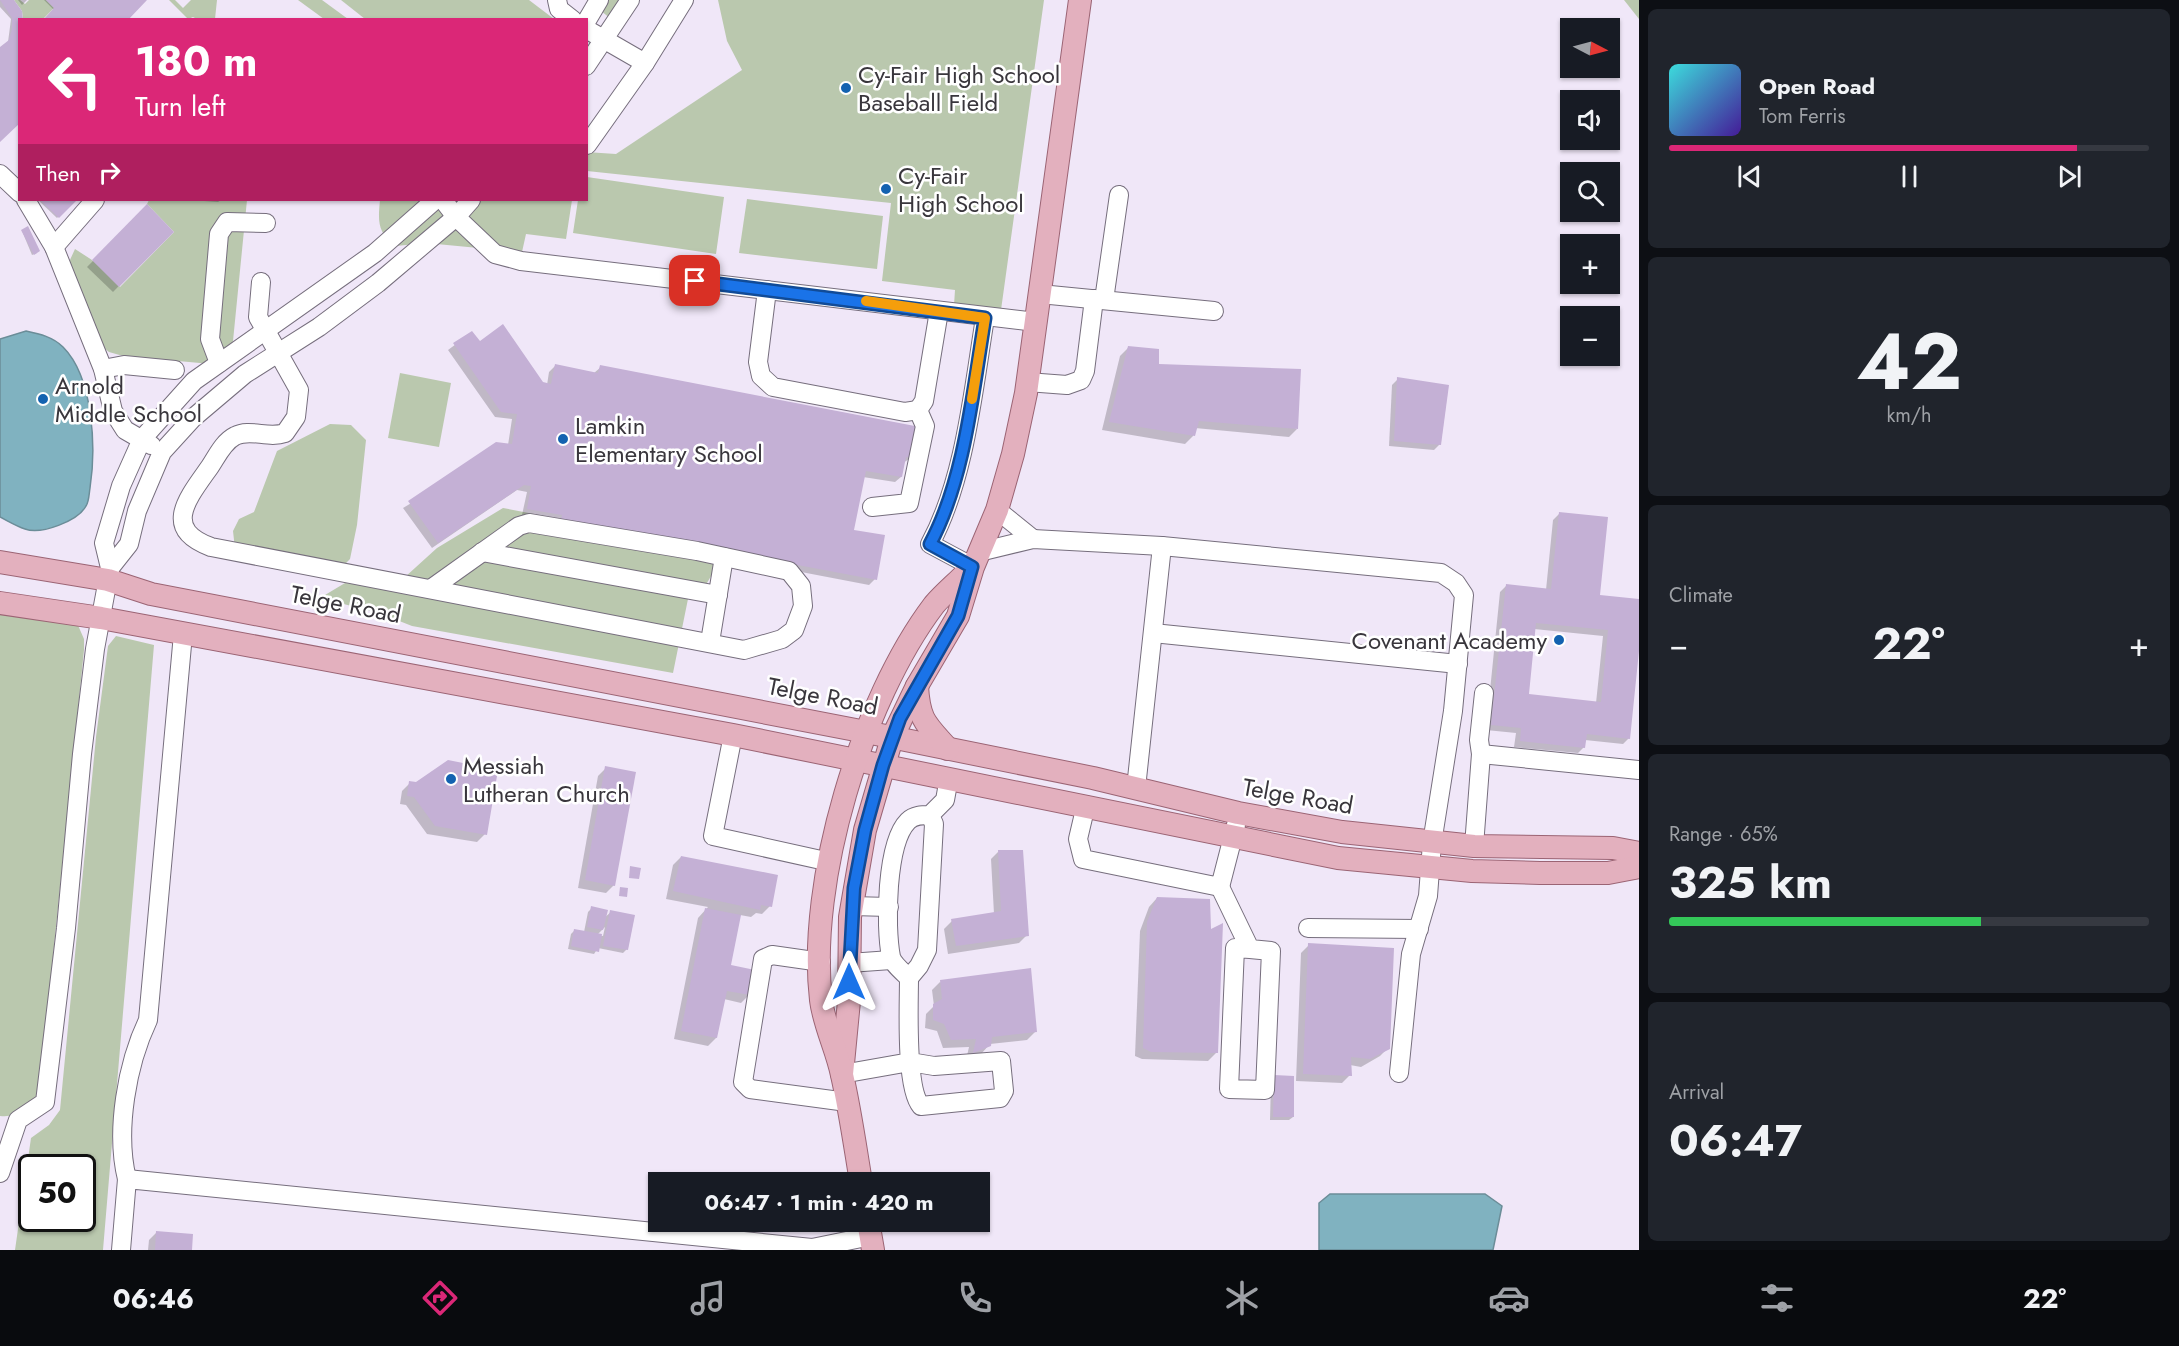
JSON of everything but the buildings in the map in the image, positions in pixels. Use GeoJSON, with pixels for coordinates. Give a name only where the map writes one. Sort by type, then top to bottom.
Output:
{"type":"FeatureCollection","features":[{"type":"Feature","properties":{"kind":"main road"},"geometry":{"type":"LineString","coordinates":[[842,1074],[849,1001],[852,906],[865,830],[892,738],[917,686],[958,616],[976,559],[997,510],[1013,454],[1036,322],[1080,0]]}},
{"type":"Feature","properties":{"kind":"main road"},"geometry":{"type":"LineString","coordinates":[[859,1172],[842,1074],[821,1001],[823,911],[837,824],[856,759],[891,677],[934,605],[976,559]]}},
{"type":"Feature","properties":{"kind":"main road","name":"Telge Road"},"geometry":{"type":"LineString","coordinates":[[0,562],[109,574],[151,594],[866,732],[1136,788],[1238,813],[1342,832],[1474,846],[1613,848],[1639,853]]}},
{"type":"Feature","properties":{"kind":"main road"},"geometry":{"type":"LineString","coordinates":[[0,603],[101,618],[733,735],[1338,858],[1430,868],[1540,873],[1608,873],[1639,867]]}},
{"type":"Feature","properties":{"kind":"main road"},"geometry":{"type":"LineString","coordinates":[[354,666],[361,635]]}},
{"type":"Feature","properties":{"kind":"main road"},"geometry":{"type":"LineString","coordinates":[[917,686],[918,711],[948,749]]}},
{"type":"Feature","properties":{"kind":"lane"},"geometry":{"type":"LineString","coordinates":[[557,0],[559,9],[570,18]]}},
{"type":"Feature","properties":{"kind":"lane"},"geometry":{"type":"LineString","coordinates":[[588,19],[599,0]]}},
{"type":"Feature","properties":{"kind":"lane"},"geometry":{"type":"LineString","coordinates":[[588,63],[605,42],[630,0]]}},
{"type":"Feature","properties":{"kind":"lane"},"geometry":{"type":"LineString","coordinates":[[588,144],[645,63],[684,0]]}},
{"type":"Feature","properties":{"kind":"lane"},"geometry":{"type":"LineString","coordinates":[[588,30],[645,63]]}},
{"type":"Feature","properties":{"kind":"lane"},"geometry":{"type":"LineString","coordinates":[[0,174],[18,191]]}},
{"type":"Feature","properties":{"kind":"lane"},"geometry":{"type":"LineString","coordinates":[[1027,382],[1067,385],[1081,380],[1085,371],[1119,195]]}},
{"type":"Feature","properties":{"kind":"lane"},"geometry":{"type":"LineString","coordinates":[[27,201],[54,247],[103,369],[113,411],[125,430],[162,452]]}},
{"type":"Feature","properties":{"kind":"lane"},"geometry":{"type":"LineString","coordinates":[[54,247],[94,201]]}},
{"type":"Feature","properties":{"kind":"lane"},"geometry":{"type":"LineString","coordinates":[[0,1173],[9,1121],[45,1102],[66,928],[82,754],[109,574],[104,543],[121,486],[142,439],[194,381],[375,253],[434,201]]}},
{"type":"Feature","properties":{"kind":"lane"},"geometry":{"type":"LineString","coordinates":[[444,201],[456,217],[495,254],[521,261],[985,318],[1036,322]]}},
{"type":"Feature","properties":{"kind":"lane"},"geometry":{"type":"LineString","coordinates":[[109,574],[129,544],[137,511],[162,452],[218,394],[278,352],[319,327],[378,283],[456,217],[470,201]]}},
{"type":"Feature","properties":{"kind":"lane"},"geometry":{"type":"LineString","coordinates":[[219,363],[210,339],[219,234],[227,222],[266,223]]}},
{"type":"Feature","properties":{"kind":"lane"},"geometry":{"type":"LineString","coordinates":[[261,282],[258,316],[299,390],[296,417],[285,433],[265,436],[247,433],[235,436],[225,444],[185,504],[182,517],[189,537],[211,547],[744,650],[782,639],[794,630],[804,606],[801,586],[789,571],[724,556],[529,523],[519,526],[432,588]]}},
{"type":"Feature","properties":{"kind":"lane"},"geometry":{"type":"LineString","coordinates":[[767,290],[758,362],[760,376],[773,387],[905,412],[918,410],[924,401],[939,311]]}},
{"type":"Feature","properties":{"kind":"lane"},"geometry":{"type":"LineString","coordinates":[[1040,294],[1214,311]]}},
{"type":"Feature","properties":{"kind":"lane"},"geometry":{"type":"LineString","coordinates":[[985,318],[956,471],[941,523],[930,544],[976,559],[1032,539],[1162,546],[1441,573],[1456,583],[1464,595],[1458,664],[1432,843],[1428,896],[1408,978],[1399,1073]]}},
{"type":"Feature","properties":{"kind":"lane"},"geometry":{"type":"LineString","coordinates":[[103,369],[124,365],[175,370]]}},
{"type":"Feature","properties":{"kind":"lane"},"geometry":{"type":"LineString","coordinates":[[872,507],[909,503],[925,426],[918,410]]}},
{"type":"Feature","properties":{"kind":"lane"},"geometry":{"type":"LineString","coordinates":[[997,510],[1032,539]]}},
{"type":"Feature","properties":{"kind":"lane"},"geometry":{"type":"LineString","coordinates":[[1136,788],[1162,546]]}},
{"type":"Feature","properties":{"kind":"lane"},"geometry":{"type":"LineString","coordinates":[[482,552],[718,595]]}},
{"type":"Feature","properties":{"kind":"lane"},"geometry":{"type":"LineString","coordinates":[[710,642],[724,556]]}},
{"type":"Feature","properties":{"kind":"lane"},"geometry":{"type":"LineString","coordinates":[[1153,633],[1458,664]]}},
{"type":"Feature","properties":{"kind":"lane"},"geometry":{"type":"LineString","coordinates":[[121,1250],[127,1179],[123,1154],[126,1099],[136,1046],[148,1020],[183,634]]}},
{"type":"Feature","properties":{"kind":"lane"},"geometry":{"type":"LineString","coordinates":[[1474,846],[1481,754],[1479,741],[1484,693]]}},
{"type":"Feature","properties":{"kind":"lane"},"geometry":{"type":"LineString","coordinates":[[733,735],[713,836],[830,862]]}},
{"type":"Feature","properties":{"kind":"lane"},"geometry":{"type":"LineString","coordinates":[[1481,754],[1639,770]]}},
{"type":"Feature","properties":{"kind":"lane"},"geometry":{"type":"LineString","coordinates":[[909,978],[891,960],[888,907],[895,842],[908,821],[918,814],[930,815],[945,800],[949,778]]}},
{"type":"Feature","properties":{"kind":"lane"},"geometry":{"type":"LineString","coordinates":[[1086,806],[1078,839],[1083,859],[1220,887]]}},
{"type":"Feature","properties":{"kind":"lane"},"geometry":{"type":"LineString","coordinates":[[1238,813],[1220,887],[1250,949]]}},
{"type":"Feature","properties":{"kind":"lane"},"geometry":{"type":"LineString","coordinates":[[842,1074],[910,1062],[934,1066],[1001,1061],[1004,1091],[1000,1098],[921,1106],[915,1100],[910,1062],[909,978],[927,951],[934,824],[930,815]]}},
{"type":"Feature","properties":{"kind":"lane"},"geometry":{"type":"LineString","coordinates":[[852,906],[888,907]]}},
{"type":"Feature","properties":{"kind":"lane"},"geometry":{"type":"LineString","coordinates":[[1308,928],[1419,929]]}},
{"type":"Feature","properties":{"kind":"lane"},"geometry":{"type":"LineString","coordinates":[[1235,948],[1250,949],[1271,951],[1265,1090],[1229,1089],[1235,948]]}},
{"type":"Feature","properties":{"kind":"lane"},"geometry":{"type":"LineString","coordinates":[[821,962],[772,955],[763,959],[743,1082],[750,1089],[847,1102]]}},
{"type":"Feature","properties":{"kind":"lane"},"geometry":{"type":"LineString","coordinates":[[849,963],[891,960]]}},
{"type":"Feature","properties":{"kind":"lane"},"geometry":{"type":"LineString","coordinates":[[127,1179],[812,1248],[870,1236]]}},
{"type":"Feature","properties":{"kind":"green space"},"geometry":{"type":"Polygon","coordinates":[[[14,0],[20,0],[25,4],[29,0],[46,0],[54,8],[44,18],[23,18],[22,11],[14,0]]]}},
{"type":"Feature","properties":{"kind":"green space"},"geometry":{"type":"Polygon","coordinates":[[[169,0],[175,0],[183,8],[191,0],[217,0],[215,18],[187,18],[169,0]]]}},
{"type":"Feature","properties":{"kind":"green space"},"geometry":{"type":"Polygon","coordinates":[[[298,0],[322,0],[347,18],[323,18],[298,0]]]}},
{"type":"Feature","properties":{"kind":"green space"},"geometry":{"type":"Polygon","coordinates":[[[341,0],[529,0],[553,18],[364,18],[341,0]]]}},
{"type":"Feature","properties":{"kind":"green space"},"geometry":{"type":"Polygon","coordinates":[[[587,0],[632,0],[615,22],[587,0]]]}},
{"type":"Feature","properties":{"kind":"green space"},"geometry":{"type":"Polygon","coordinates":[[[718,0],[1044,0],[1001,310],[954,305],[955,290],[882,281],[891,203],[588,171],[588,152],[616,154],[742,70],[727,41],[718,0]]]}},
{"type":"Feature","properties":{"kind":"green space"},"geometry":{"type":"Polygon","coordinates":[[[1624,0],[1639,0],[1639,19],[1624,0]]]}},
{"type":"Feature","properties":{"kind":"green space"},"geometry":{"type":"Polygon","coordinates":[[[588,177],[724,197],[716,254],[573,233],[578,201],[588,201],[588,177]]]}},
{"type":"Feature","properties":{"kind":"green space"},"geometry":{"type":"Polygon","coordinates":[[[747,199],[883,216],[877,269],[739,253],[747,199]]]}},
{"type":"Feature","properties":{"kind":"green space"},"geometry":{"type":"Polygon","coordinates":[[[148,201],[247,201],[233,341],[229,352],[211,364],[123,356],[109,352],[94,340],[64,273],[75,249],[92,260],[120,287],[174,232],[147,204],[148,201]]]}},
{"type":"Feature","properties":{"kind":"green space"},"geometry":{"type":"Polygon","coordinates":[[[380,201],[572,201],[566,239],[526,234],[522,252],[426,243],[396,246],[382,231],[379,214],[380,201]]]}},
{"type":"Feature","properties":{"kind":"green space"},"geometry":{"type":"Polygon","coordinates":[[[400,373],[451,383],[439,447],[388,438],[400,373]]]}},
{"type":"Feature","properties":{"kind":"green space"},"geometry":{"type":"Polygon","coordinates":[[[330,424],[351,425],[366,440],[357,525],[350,559],[336,573],[235,549],[233,531],[239,519],[254,512],[277,451],[330,424]]]}},
{"type":"Feature","properties":{"kind":"green space"},"geometry":{"type":"Polygon","coordinates":[[[503,508],[721,550],[717,566],[704,588],[689,594],[673,673],[412,626],[379,613],[320,598],[345,583],[394,587],[437,548],[503,508]]]}},
{"type":"Feature","properties":{"kind":"green space"},"geometry":{"type":"Polygon","coordinates":[[[0,612],[77,623],[84,639],[39,1095],[22,1111],[7,1116],[0,1116],[0,612]]]}},
{"type":"Feature","properties":{"kind":"green space"},"geometry":{"type":"Polygon","coordinates":[[[116,636],[154,645],[103,1250],[15,1250],[18,1229],[18,1232],[96,1232],[96,1154],[29,1154],[31,1138],[49,1125],[60,1110],[96,737],[108,646],[116,636]]]}},
{"type":"Feature","properties":{"kind":"water","name":"Arnold Middle School"},"geometry":{"type":"Polygon","coordinates":[[[26,331],[55,341],[73,360],[87,395],[92,434],[92,472],[87,504],[75,517],[59,525],[40,530],[25,529],[0,517],[0,339],[26,331]]]}},
{"type":"Feature","properties":{"kind":"water"},"geometry":{"type":"Polygon","coordinates":[[[1330,1194],[1485,1194],[1502,1206],[1493,1250],[1319,1250],[1319,1203],[1330,1194]]]}},
{"type":"Feature","properties":{"kind":"slow traffic"},"geometry":{"type":"LineString","coordinates":[[866,301],[985,318],[972,399]]}},
{"type":"Feature","properties":{"kind":"place","name":"Cy-Fair High School Baseball Field"},"geometry":{"type":"Point","coordinates":[846,88]}},
{"type":"Feature","properties":{"kind":"place","name":"Cy-Fair High School"},"geometry":{"type":"Point","coordinates":[886,189]}},
{"type":"Feature","properties":{"kind":"place","name":"Arnold Middle School"},"geometry":{"type":"Point","coordinates":[43,399]}},
{"type":"Feature","properties":{"kind":"place","name":"Lamkin Elementary School"},"geometry":{"type":"Point","coordinates":[563,439]}},
{"type":"Feature","properties":{"kind":"place","name":"Covenant Academy"},"geometry":{"type":"Point","coordinates":[1559,640]}},
{"type":"Feature","properties":{"kind":"place","name":"Messiah Lutheran Church"},"geometry":{"type":"Point","coordinates":[451,779]}},
{"type":"Feature","properties":{"kind":"route"},"geometry":{"type":"LineString","coordinates":[[695,281],[985,318],[956,471],[941,523],[930,544],[972,567],[958,616],[900,718],[883,765],[865,830],[854,888],[850,917],[849,982]]}}]}
